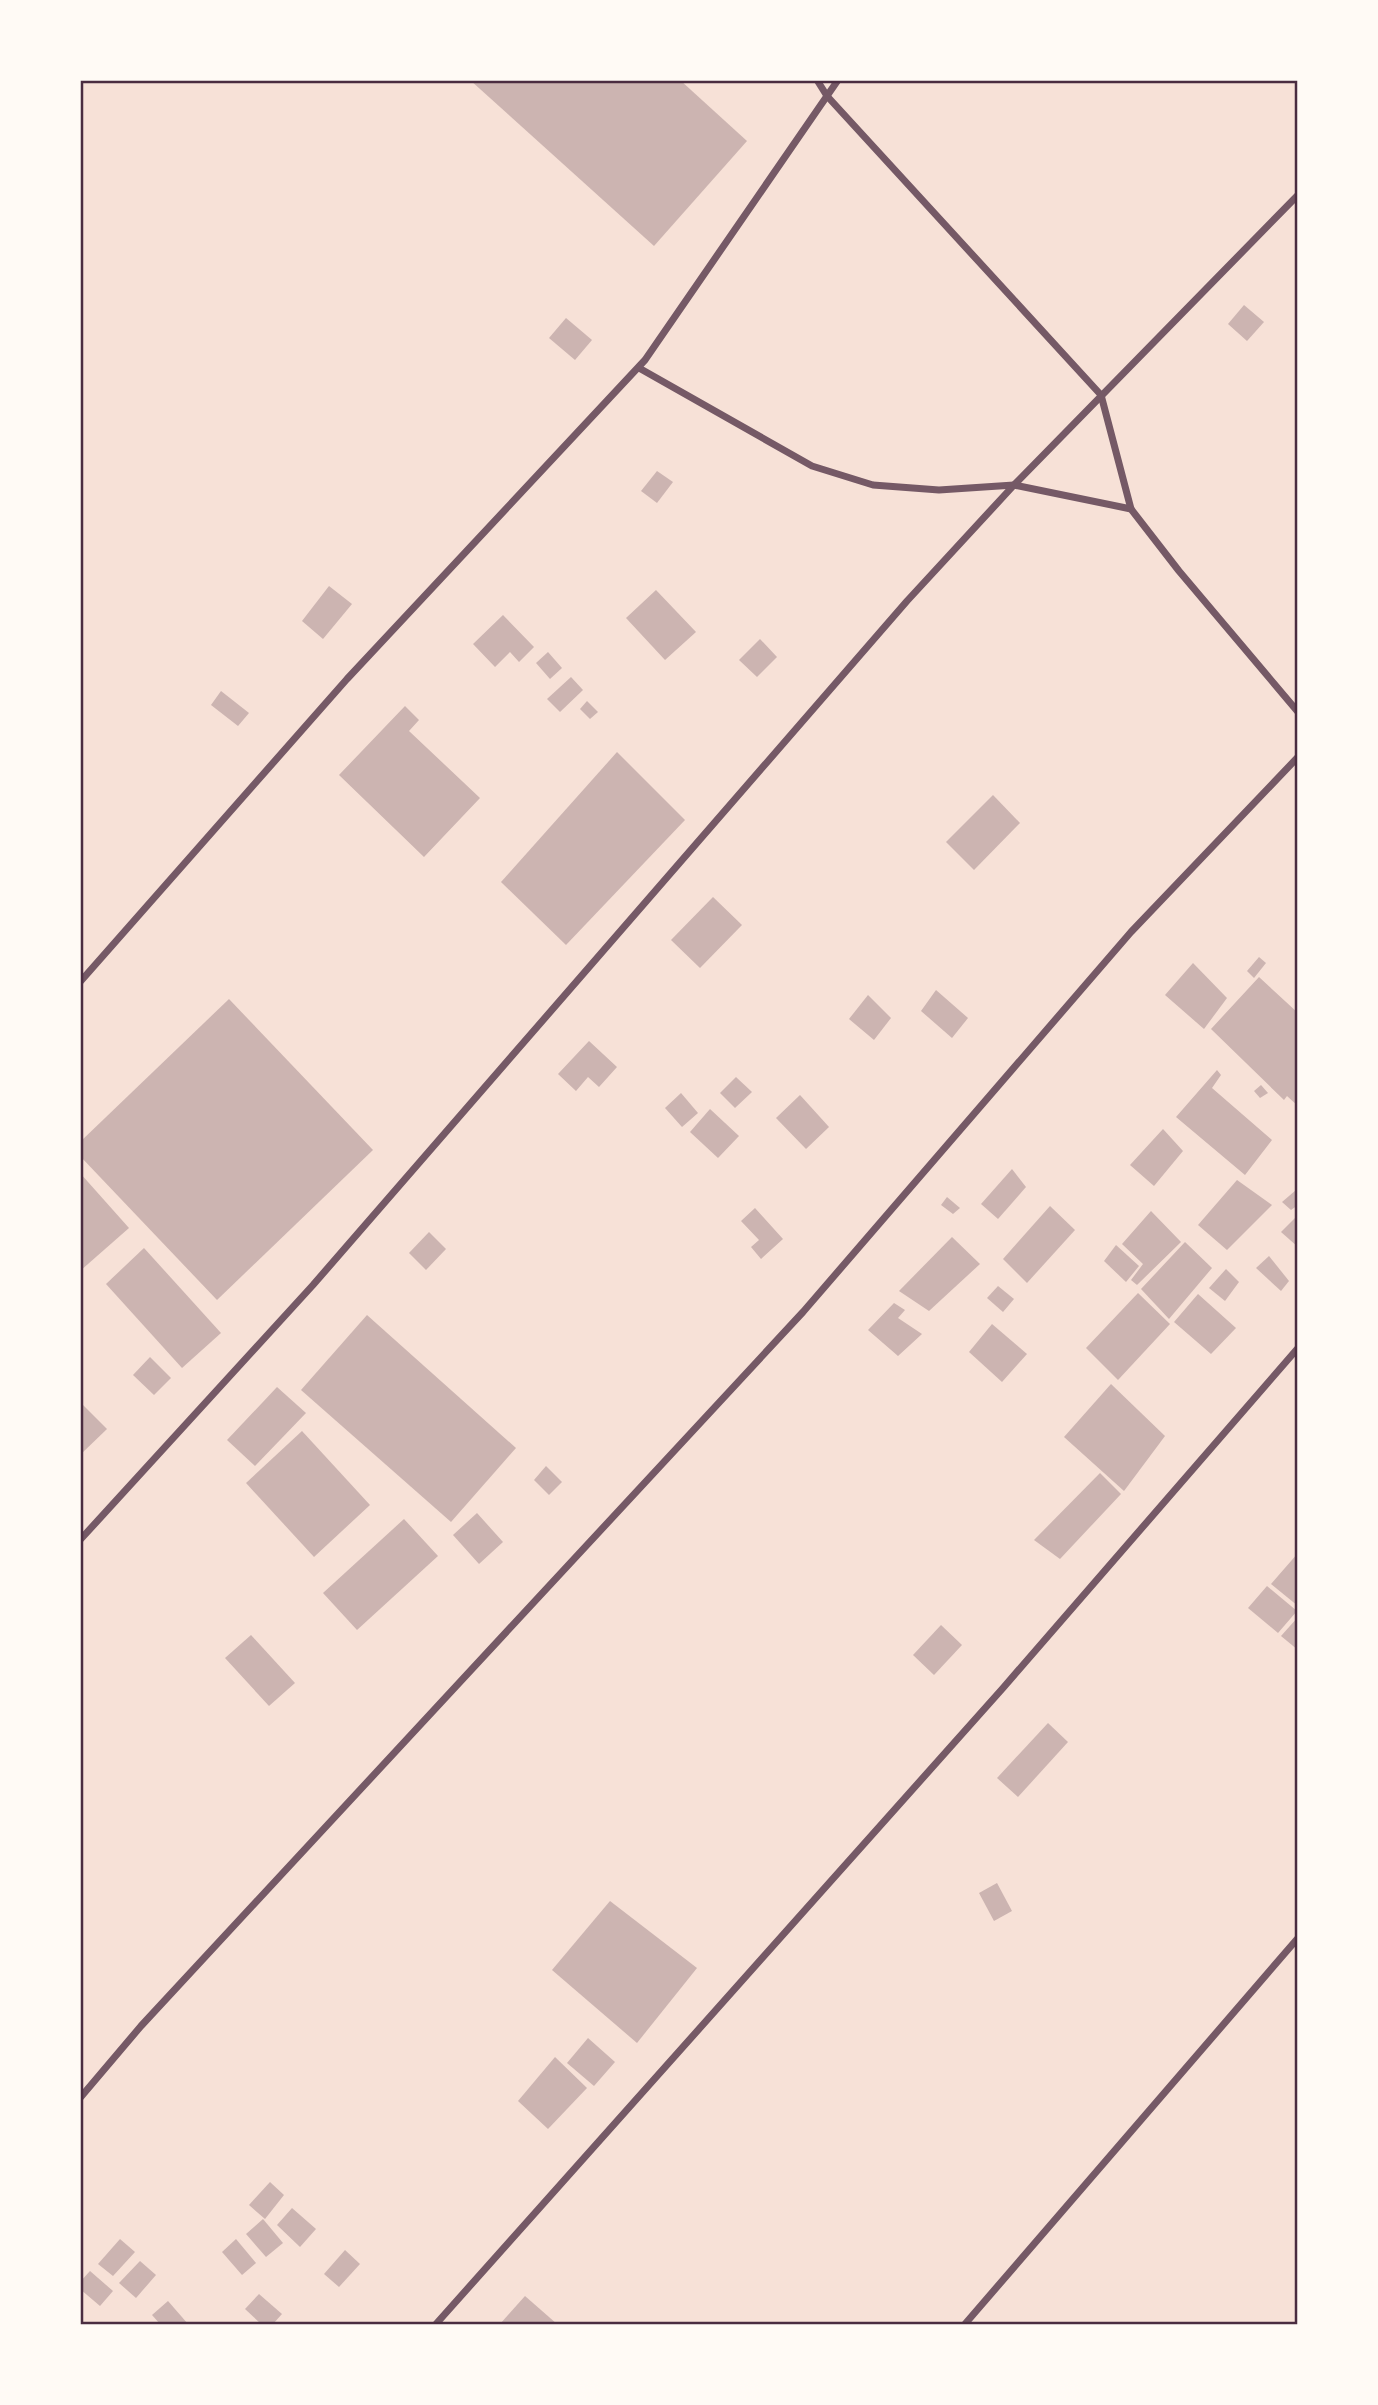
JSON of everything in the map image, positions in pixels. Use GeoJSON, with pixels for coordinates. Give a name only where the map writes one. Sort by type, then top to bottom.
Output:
{"type":"FeatureCollection","features":[{"type":"Feature","properties":{"kind":"street"},"geometry":{"type":"LineString","coordinates":[[817,80],[827,96],[1101,395],[1131,509],[1297,712]]}},
{"type":"Feature","properties":{"kind":"street"},"geometry":{"type":"LineString","coordinates":[[80,982],[347,679],[639,368],[838,80]]}},
{"type":"Feature","properties":{"kind":"street"},"geometry":{"type":"LineString","coordinates":[[80,1540],[313,1286],[907,600],[1014,485],[1297,195]]}},
{"type":"Feature","properties":{"kind":"street"},"geometry":{"type":"LineString","coordinates":[[639,368],[812,466],[873,485],[939,490],[1014,485],[1131,509]]}},
{"type":"Feature","properties":{"kind":"street"},"geometry":{"type":"LineString","coordinates":[[80,2098],[141,2026],[803,1312],[1130,933],[1297,757]]}},
{"type":"Feature","properties":{"kind":"street"},"geometry":{"type":"LineString","coordinates":[[436,2325],[1003,1688],[1297,1348]]}},
{"type":"Feature","properties":{"kind":"street"},"geometry":{"type":"LineString","coordinates":[[965,2325],[1297,1938]]}},
{"type":"Feature","properties":{"kind":"building"},"geometry":{"type":"Polygon","coordinates":[[[470,80],[680,80],[747,141],[654,246],[470,80]]]}},
{"type":"Feature","properties":{"kind":"building"},"geometry":{"type":"Polygon","coordinates":[[[1244,305],[1264,322],[1247,341],[1228,324],[1244,305]]]}},
{"type":"Feature","properties":{"kind":"building"},"geometry":{"type":"Polygon","coordinates":[[[566,318],[592,340],[575,360],[549,338],[566,318]]]}},
{"type":"Feature","properties":{"kind":"building"},"geometry":{"type":"Polygon","coordinates":[[[657,471],[673,482],[657,503],[641,491],[657,471]]]}},
{"type":"Feature","properties":{"kind":"building"},"geometry":{"type":"Polygon","coordinates":[[[329,586],[352,604],[323,639],[302,621],[329,586]]]}},
{"type":"Feature","properties":{"kind":"building"},"geometry":{"type":"Polygon","coordinates":[[[656,590],[696,632],[665,660],[626,618],[656,590]]]}},
{"type":"Feature","properties":{"kind":"building"},"geometry":{"type":"Polygon","coordinates":[[[503,615],[534,647],[519,662],[510,652],[495,667],[473,644],[503,615]]]}},
{"type":"Feature","properties":{"kind":"building"},"geometry":{"type":"Polygon","coordinates":[[[760,639],[777,657],[757,677],[739,660],[760,639]]]}},
{"type":"Feature","properties":{"kind":"building"},"geometry":{"type":"Polygon","coordinates":[[[548,652],[562,668],[550,679],[536,663],[548,652]]]}},
{"type":"Feature","properties":{"kind":"building"},"geometry":{"type":"Polygon","coordinates":[[[571,677],[583,690],[560,712],[547,699],[571,677]]]}},
{"type":"Feature","properties":{"kind":"building"},"geometry":{"type":"Polygon","coordinates":[[[221,691],[249,713],[238,726],[211,705],[221,691]]]}},
{"type":"Feature","properties":{"kind":"building"},"geometry":{"type":"Polygon","coordinates":[[[587,701],[598,712],[590,719],[580,709],[587,701]]]}},
{"type":"Feature","properties":{"kind":"building"},"geometry":{"type":"Polygon","coordinates":[[[405,706],[419,720],[409,731],[480,798],[424,857],[339,775],[405,706]]]}},
{"type":"Feature","properties":{"kind":"building"},"geometry":{"type":"Polygon","coordinates":[[[617,752],[685,820],[566,945],[501,882],[617,752]]]}},
{"type":"Feature","properties":{"kind":"building"},"geometry":{"type":"Polygon","coordinates":[[[993,795],[1020,823],[974,870],[946,842],[993,795]]]}},
{"type":"Feature","properties":{"kind":"building"},"geometry":{"type":"Polygon","coordinates":[[[713,897],[742,925],[700,968],[671,940],[713,897]]]}},
{"type":"Feature","properties":{"kind":"building"},"geometry":{"type":"Polygon","coordinates":[[[1259,957],[1266,963],[1254,978],[1247,971],[1259,957]]]}},
{"type":"Feature","properties":{"kind":"building"},"geometry":{"type":"Polygon","coordinates":[[[1193,963],[1227,998],[1204,1029],[1165,995],[1193,963]]]}},
{"type":"Feature","properties":{"kind":"building"},"geometry":{"type":"Polygon","coordinates":[[[1259,977],[1298,1013],[1298,1106],[1287,1096],[1284,1100],[1211,1029],[1259,977]]]}},
{"type":"Feature","properties":{"kind":"building"},"geometry":{"type":"Polygon","coordinates":[[[936,990],[968,1018],[952,1038],[921,1011],[936,990]]]}},
{"type":"Feature","properties":{"kind":"building"},"geometry":{"type":"Polygon","coordinates":[[[868,995],[891,1018],[874,1040],[849,1019],[868,995]]]}},
{"type":"Feature","properties":{"kind":"building"},"geometry":{"type":"Polygon","coordinates":[[[229,999],[373,1150],[217,1300],[80,1156],[80,1142],[229,999]]]}},
{"type":"Feature","properties":{"kind":"building"},"geometry":{"type":"Polygon","coordinates":[[[589,1041],[617,1067],[599,1087],[588,1077],[576,1091],[558,1074],[589,1041]]]}},
{"type":"Feature","properties":{"kind":"building"},"geometry":{"type":"Polygon","coordinates":[[[1217,1070],[1221,1075],[1212,1088],[1272,1140],[1245,1175],[1176,1117],[1217,1070]]]}},
{"type":"Feature","properties":{"kind":"building"},"geometry":{"type":"Polygon","coordinates":[[[736,1077],[752,1092],[735,1108],[720,1093],[736,1077]]]}},
{"type":"Feature","properties":{"kind":"building"},"geometry":{"type":"Polygon","coordinates":[[[1261,1085],[1268,1093],[1260,1098],[1254,1091],[1261,1085]]]}},
{"type":"Feature","properties":{"kind":"building"},"geometry":{"type":"Polygon","coordinates":[[[681,1093],[698,1113],[682,1127],[665,1108],[681,1093]]]}},
{"type":"Feature","properties":{"kind":"building"},"geometry":{"type":"Polygon","coordinates":[[[800,1095],[829,1127],[806,1149],[776,1118],[800,1095]]]}},
{"type":"Feature","properties":{"kind":"building"},"geometry":{"type":"Polygon","coordinates":[[[710,1109],[739,1136],[718,1158],[690,1132],[710,1109]]]}},
{"type":"Feature","properties":{"kind":"building"},"geometry":{"type":"Polygon","coordinates":[[[1163,1129],[1183,1151],[1154,1186],[1130,1165],[1163,1129]]]}},
{"type":"Feature","properties":{"kind":"building"},"geometry":{"type":"Polygon","coordinates":[[[1012,1169],[1026,1187],[998,1219],[981,1204],[1012,1169]]]}},
{"type":"Feature","properties":{"kind":"building"},"geometry":{"type":"Polygon","coordinates":[[[80,1173],[129,1228],[80,1271],[80,1173]]]}},
{"type":"Feature","properties":{"kind":"building"},"geometry":{"type":"Polygon","coordinates":[[[1237,1180],[1272,1205],[1227,1250],[1198,1225],[1237,1180]]]}},
{"type":"Feature","properties":{"kind":"building"},"geometry":{"type":"Polygon","coordinates":[[[1296,1190],[1298,1205],[1291,1210],[1282,1202],[1296,1190]]]}},
{"type":"Feature","properties":{"kind":"building"},"geometry":{"type":"Polygon","coordinates":[[[947,1197],[960,1208],[953,1214],[941,1205],[947,1197]]]}},
{"type":"Feature","properties":{"kind":"building"},"geometry":{"type":"Polygon","coordinates":[[[1050,1206],[1075,1230],[1027,1283],[1003,1259],[1050,1206]]]}},
{"type":"Feature","properties":{"kind":"building"},"geometry":{"type":"Polygon","coordinates":[[[755,1208],[783,1239],[761,1259],[751,1247],[759,1240],[741,1221],[755,1208]]]}},
{"type":"Feature","properties":{"kind":"building"},"geometry":{"type":"Polygon","coordinates":[[[1151,1211],[1181,1242],[1137,1285],[1131,1280],[1143,1264],[1122,1244],[1151,1211]]]}},
{"type":"Feature","properties":{"kind":"building"},"geometry":{"type":"Polygon","coordinates":[[[1298,1215],[1298,1247],[1281,1232],[1298,1215]]]}},
{"type":"Feature","properties":{"kind":"building"},"geometry":{"type":"Polygon","coordinates":[[[429,1232],[446,1249],[426,1270],[409,1253],[429,1232]]]}},
{"type":"Feature","properties":{"kind":"building"},"geometry":{"type":"Polygon","coordinates":[[[952,1237],[980,1264],[929,1311],[899,1291],[952,1237]]]}},
{"type":"Feature","properties":{"kind":"building"},"geometry":{"type":"Polygon","coordinates":[[[1185,1242],[1212,1268],[1169,1319],[1141,1289],[1185,1242]]]}},
{"type":"Feature","properties":{"kind":"building"},"geometry":{"type":"Polygon","coordinates":[[[1116,1245],[1139,1266],[1126,1282],[1104,1261],[1116,1245]]]}},
{"type":"Feature","properties":{"kind":"building"},"geometry":{"type":"Polygon","coordinates":[[[144,1248],[221,1333],[182,1368],[106,1284],[144,1248]]]}},
{"type":"Feature","properties":{"kind":"building"},"geometry":{"type":"Polygon","coordinates":[[[1269,1256],[1289,1281],[1281,1291],[1256,1268],[1269,1256]]]}},
{"type":"Feature","properties":{"kind":"building"},"geometry":{"type":"Polygon","coordinates":[[[1226,1269],[1239,1282],[1225,1301],[1209,1288],[1226,1269]]]}},
{"type":"Feature","properties":{"kind":"building"},"geometry":{"type":"Polygon","coordinates":[[[998,1286],[1014,1299],[1003,1312],[987,1298],[998,1286]]]}},
{"type":"Feature","properties":{"kind":"building"},"geometry":{"type":"Polygon","coordinates":[[[1138,1293],[1170,1324],[1118,1380],[1086,1348],[1138,1293]]]}},
{"type":"Feature","properties":{"kind":"building"},"geometry":{"type":"Polygon","coordinates":[[[1198,1294],[1236,1328],[1211,1354],[1174,1322],[1198,1294]]]}},
{"type":"Feature","properties":{"kind":"building"},"geometry":{"type":"Polygon","coordinates":[[[894,1303],[905,1310],[898,1318],[922,1334],[898,1356],[868,1330],[894,1303]]]}},
{"type":"Feature","properties":{"kind":"building"},"geometry":{"type":"Polygon","coordinates":[[[367,1315],[516,1448],[451,1522],[301,1390],[367,1315]]]}},
{"type":"Feature","properties":{"kind":"building"},"geometry":{"type":"Polygon","coordinates":[[[992,1324],[1027,1354],[1002,1382],[969,1352],[992,1324]]]}},
{"type":"Feature","properties":{"kind":"building"},"geometry":{"type":"Polygon","coordinates":[[[150,1357],[171,1378],[154,1395],[133,1375],[150,1357]]]}},
{"type":"Feature","properties":{"kind":"building"},"geometry":{"type":"Polygon","coordinates":[[[1111,1384],[1165,1436],[1124,1491],[1064,1437],[1111,1384]]]}},
{"type":"Feature","properties":{"kind":"building"},"geometry":{"type":"Polygon","coordinates":[[[277,1387],[306,1413],[255,1466],[227,1440],[277,1387]]]}},
{"type":"Feature","properties":{"kind":"building"},"geometry":{"type":"Polygon","coordinates":[[[80,1402],[107,1429],[80,1455],[80,1402]]]}},
{"type":"Feature","properties":{"kind":"building"},"geometry":{"type":"Polygon","coordinates":[[[302,1431],[370,1505],[314,1557],[246,1483],[302,1431]]]}},
{"type":"Feature","properties":{"kind":"building"},"geometry":{"type":"Polygon","coordinates":[[[546,1466],[562,1482],[549,1495],[534,1480],[546,1466]]]}},
{"type":"Feature","properties":{"kind":"building"},"geometry":{"type":"Polygon","coordinates":[[[1100,1473],[1121,1494],[1060,1559],[1034,1540],[1100,1473]]]}},
{"type":"Feature","properties":{"kind":"building"},"geometry":{"type":"Polygon","coordinates":[[[477,1513],[503,1542],[479,1564],[453,1535],[477,1513]]]}},
{"type":"Feature","properties":{"kind":"building"},"geometry":{"type":"Polygon","coordinates":[[[404,1519],[438,1556],[357,1630],[323,1593],[404,1519]]]}},
{"type":"Feature","properties":{"kind":"building"},"geometry":{"type":"Polygon","coordinates":[[[1298,1553],[1298,1606],[1271,1584],[1298,1553]]]}},
{"type":"Feature","properties":{"kind":"building"},"geometry":{"type":"Polygon","coordinates":[[[1267,1586],[1297,1611],[1278,1633],[1248,1608],[1267,1586]]]}},
{"type":"Feature","properties":{"kind":"building"},"geometry":{"type":"Polygon","coordinates":[[[1298,1617],[1298,1650],[1281,1636],[1298,1617]]]}},
{"type":"Feature","properties":{"kind":"building"},"geometry":{"type":"Polygon","coordinates":[[[941,1625],[962,1645],[934,1675],[913,1655],[941,1625]]]}},
{"type":"Feature","properties":{"kind":"building"},"geometry":{"type":"Polygon","coordinates":[[[251,1635],[295,1683],[269,1706],[225,1658],[251,1635]]]}},
{"type":"Feature","properties":{"kind":"building"},"geometry":{"type":"Polygon","coordinates":[[[1048,1723],[1068,1742],[1018,1797],[997,1778],[1048,1723]]]}},
{"type":"Feature","properties":{"kind":"building"},"geometry":{"type":"Polygon","coordinates":[[[997,1883],[1012,1911],[994,1921],[979,1893],[997,1883]]]}},
{"type":"Feature","properties":{"kind":"building"},"geometry":{"type":"Polygon","coordinates":[[[610,1901],[697,1968],[637,2043],[552,1970],[610,1901]]]}},
{"type":"Feature","properties":{"kind":"building"},"geometry":{"type":"Polygon","coordinates":[[[588,2038],[615,2062],[594,2086],[567,2063],[588,2038]]]}},
{"type":"Feature","properties":{"kind":"building"},"geometry":{"type":"Polygon","coordinates":[[[555,2057],[587,2088],[548,2129],[518,2101],[555,2057]]]}},
{"type":"Feature","properties":{"kind":"building"},"geometry":{"type":"Polygon","coordinates":[[[270,2182],[284,2195],[265,2219],[249,2205],[270,2182]]]}},
{"type":"Feature","properties":{"kind":"building"},"geometry":{"type":"Polygon","coordinates":[[[292,2208],[316,2229],[300,2247],[277,2225],[292,2208]]]}},
{"type":"Feature","properties":{"kind":"building"},"geometry":{"type":"Polygon","coordinates":[[[263,2219],[283,2243],[266,2257],[246,2234],[263,2219]]]}},
{"type":"Feature","properties":{"kind":"building"},"geometry":{"type":"Polygon","coordinates":[[[120,2239],[135,2252],[113,2276],[98,2264],[120,2239]]]}},
{"type":"Feature","properties":{"kind":"building"},"geometry":{"type":"Polygon","coordinates":[[[236,2239],[256,2263],[242,2275],[222,2252],[236,2239]]]}},
{"type":"Feature","properties":{"kind":"building"},"geometry":{"type":"Polygon","coordinates":[[[345,2250],[360,2264],[339,2287],[324,2274],[345,2250]]]}},
{"type":"Feature","properties":{"kind":"building"},"geometry":{"type":"Polygon","coordinates":[[[140,2261],[156,2275],[136,2298],[119,2283],[140,2261]]]}},
{"type":"Feature","properties":{"kind":"building"},"geometry":{"type":"Polygon","coordinates":[[[90,2271],[113,2291],[100,2306],[80,2289],[80,2282],[90,2271]]]}},
{"type":"Feature","properties":{"kind":"building"},"geometry":{"type":"Polygon","coordinates":[[[259,2294],[282,2314],[273,2324],[261,2324],[245,2309],[259,2294]]]}},
{"type":"Feature","properties":{"kind":"building"},"geometry":{"type":"Polygon","coordinates":[[[525,2296],[557,2324],[500,2324],[525,2296]]]}},
{"type":"Feature","properties":{"kind":"building"},"geometry":{"type":"Polygon","coordinates":[[[168,2301],[188,2324],[160,2324],[152,2315],[168,2301]]]}}]}
